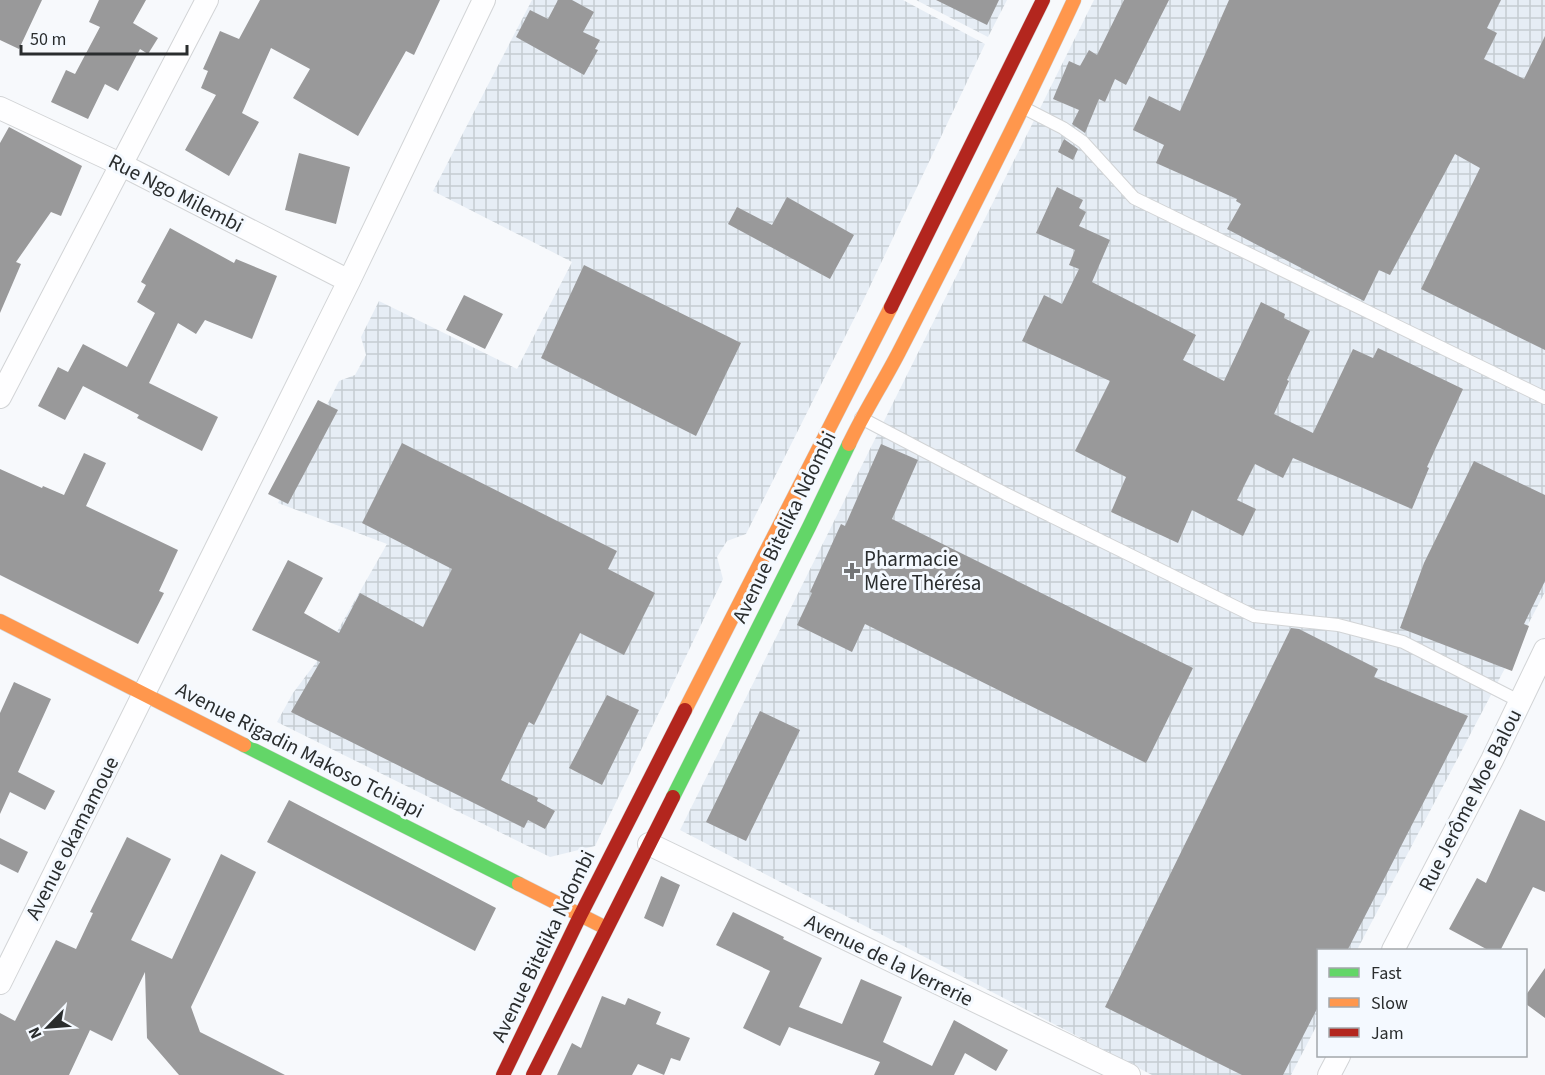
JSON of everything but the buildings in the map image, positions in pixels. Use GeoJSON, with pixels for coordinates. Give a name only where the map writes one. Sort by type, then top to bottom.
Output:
{"type":"FeatureCollection","features":[{"type":"Feature","properties":{"kind":"main road","name":"Avenue Bitelika Ndombi"},"geometry":{"type":"LineString","coordinates":[[533,1075],[809,527],[861,418],[892,366],[1011,101],[1043,0]]}},
{"type":"Feature","properties":{"kind":"main road","name":"Avenue Bitelika Ndombi"},"geometry":{"type":"LineString","coordinates":[[503,1075],[580,916],[867,356],[1011,101],[1074,0]]}},
{"type":"Feature","properties":{"kind":"main road","name":"Avenue Rigadin Makoso Tchiapi"},"geometry":{"type":"LineString","coordinates":[[0,621],[607,928]]}},
{"type":"Feature","properties":{"kind":"street"},"geometry":{"type":"LineString","coordinates":[[0,397],[7,363],[120,164],[207,0]]}},
{"type":"Feature","properties":{"kind":"street","name":"Avenue okamamoue"},"geometry":{"type":"LineString","coordinates":[[0,982],[350,281],[484,0]]}},
{"type":"Feature","properties":{"kind":"street","name":"Rue Ngo Milembi"},"geometry":{"type":"LineString","coordinates":[[0,108],[120,164],[350,281]]}},
{"type":"Feature","properties":{"kind":"street","name":"Rue Jerôme Moe Balou"},"geometry":{"type":"LineString","coordinates":[[1394,949],[1492,760],[1545,650]]}},
{"type":"Feature","properties":{"kind":"street","name":"Avenue de la Verrerie"},"geometry":{"type":"LineString","coordinates":[[649,844],[1129,1075]]}},
{"type":"Feature","properties":{"kind":"street"},"geometry":{"type":"LineString","coordinates":[[1329,1075],[1338,1057]]}},
{"type":"Feature","properties":{"kind":"lane"},"geometry":{"type":"LineString","coordinates":[[1011,101],[1063,128],[1083,142],[1134,198],[1545,399]]}},
{"type":"Feature","properties":{"kind":"lane"},"geometry":{"type":"LineString","coordinates":[[861,418],[1006,494],[1254,616],[1338,625],[1403,642],[1519,701]]}},
{"type":"Feature","properties":{"kind":"shaded area"},"geometry":{"type":"Polygon","coordinates":[[[532,0],[903,0],[985,44],[863,301],[746,534],[727,541],[717,557],[723,579],[595,846],[550,857],[277,722],[293,693],[330,644],[387,544],[278,503],[339,381],[355,375],[366,355],[361,337],[379,301],[517,369],[572,262],[433,191],[532,0]]]}},
{"type":"Feature","properties":{"kind":"shaded area"},"geometry":{"type":"Polygon","coordinates":[[[916,0],[1007,0],[988,37],[916,0]]]}},
{"type":"Feature","properties":{"kind":"shaded area"},"geometry":{"type":"Polygon","coordinates":[[[1094,0],[1545,0],[1545,592],[1358,949],[1317,949],[1317,1025],[1291,1075],[1152,1075],[680,830],[1094,0]]]}},
{"type":"Feature","properties":{"kind":"traffic: fast"},"geometry":{"type":"LineString","coordinates":[[673,797],[849,444]]}},
{"type":"Feature","properties":{"kind":"traffic: fast"},"geometry":{"type":"LineString","coordinates":[[244,745],[519,884]]}},
{"type":"Feature","properties":{"kind":"traffic: slow"},"geometry":{"type":"LineString","coordinates":[[849,444],[966,221],[1074,0]]}},
{"type":"Feature","properties":{"kind":"traffic: slow"},"geometry":{"type":"LineString","coordinates":[[685,710],[891,307]]}},
{"type":"Feature","properties":{"kind":"traffic: slow"},"geometry":{"type":"LineString","coordinates":[[0,621],[244,745]]}},
{"type":"Feature","properties":{"kind":"traffic: slow"},"geometry":{"type":"LineString","coordinates":[[519,884],[606,928]]}},
{"type":"Feature","properties":{"kind":"traffic: jam"},"geometry":{"type":"LineString","coordinates":[[891,307],[1043,0]]}},
{"type":"Feature","properties":{"kind":"traffic: jam"},"geometry":{"type":"LineString","coordinates":[[503,1075],[580,916],[685,710]]}},
{"type":"Feature","properties":{"kind":"traffic: jam"},"geometry":{"type":"LineString","coordinates":[[533,1075],[673,797]]}},
{"type":"Feature","properties":{"kind":"place","name":"Pharmacie Mère Thérésa"},"geometry":{"type":"Point","coordinates":[852,571]}}]}
